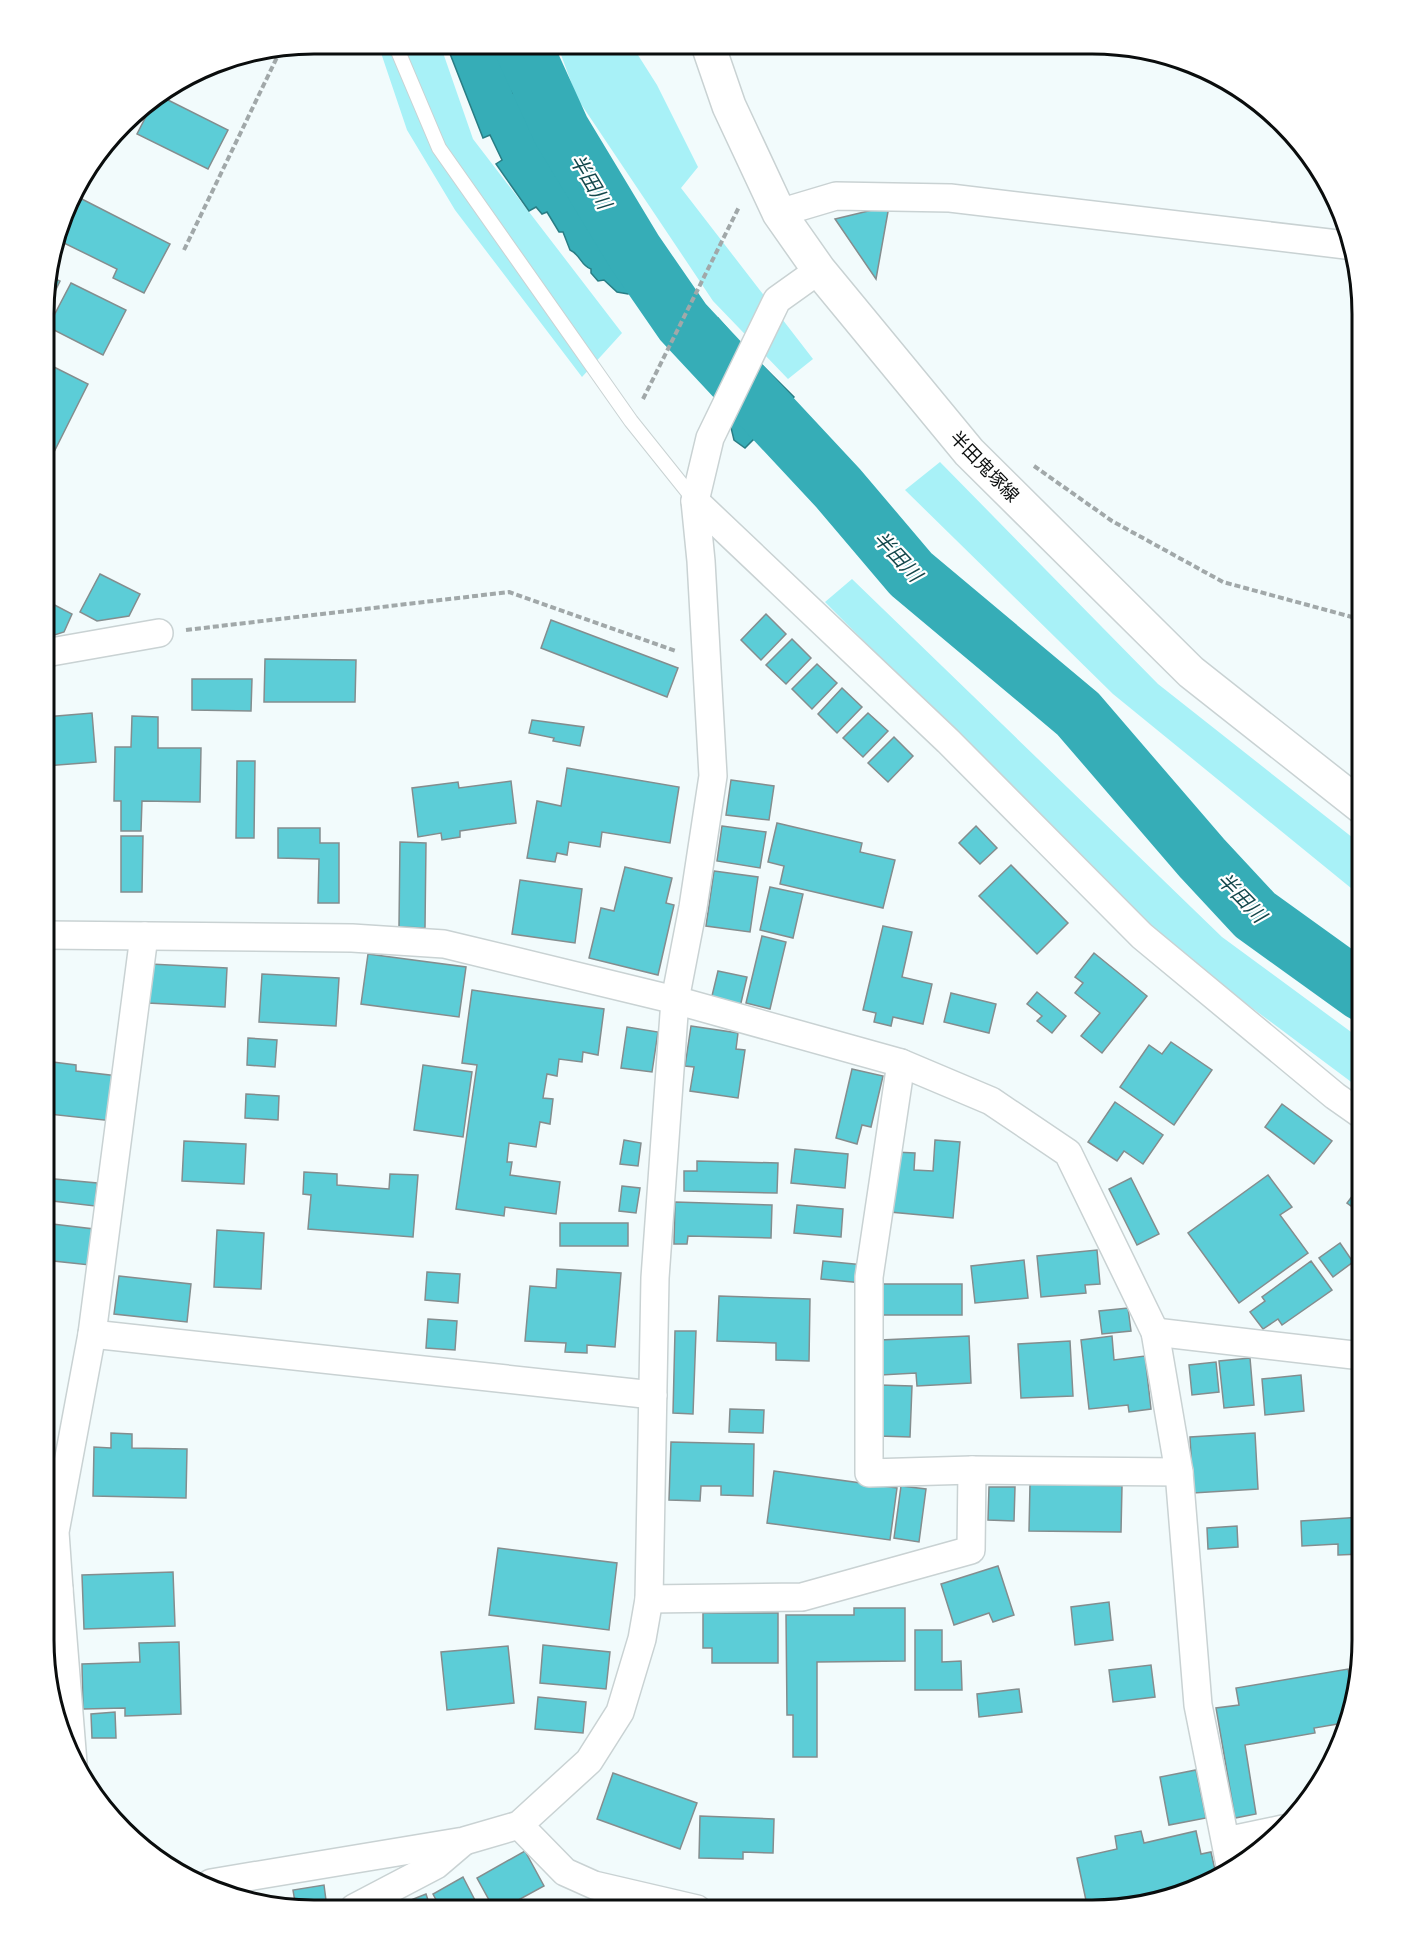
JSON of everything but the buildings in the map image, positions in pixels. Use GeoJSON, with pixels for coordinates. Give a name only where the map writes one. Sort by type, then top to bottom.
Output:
{"type":"FeatureCollection","features":[{"type":"Feature","properties":{"kind":"main road","name":"半田鬼塚線"},"geometry":{"type":"LineString","coordinates":[[711,54],[729,106],[779,213],[819,270],[969,452],[1182,663],[1352,799]]}},
{"type":"Feature","properties":{"kind":"street"},"geometry":{"type":"LineString","coordinates":[[779,213],[836,196],[950,198],[1343,244]]}},
{"type":"Feature","properties":{"kind":"street"},"geometry":{"type":"LineString","coordinates":[[219,1882],[464,1841],[519,1825],[589,1761],[620,1712],[642,1639],[648,1599],[655,1278],[675,1000],[693,907],[713,776],[701,561],[695,501],[710,438],[777,300],[819,270]]}},
{"type":"Feature","properties":{"kind":"street"},"geometry":{"type":"LineString","coordinates":[[695,501],[948,741],[1142,936],[1352,1108]]}},
{"type":"Feature","properties":{"kind":"street"},"geometry":{"type":"LineString","coordinates":[[54,651],[159,633]]}},
{"type":"Feature","properties":{"kind":"street"},"geometry":{"type":"LineString","coordinates":[[54,935],[352,938],[444,944],[675,1000],[901,1064],[992,1101],[1068,1153],[1155,1332],[1179,1472],[1198,1704],[1229,1861]]}},
{"type":"Feature","properties":{"kind":"street"},"geometry":{"type":"LineString","coordinates":[[54,1546],[92,1334],[144,936]]}},
{"type":"Feature","properties":{"kind":"street"},"geometry":{"type":"LineString","coordinates":[[901,1064],[869,1277],[869,1473],[972,1470],[1179,1472]]}},
{"type":"Feature","properties":{"kind":"street"},"geometry":{"type":"LineString","coordinates":[[1155,1332],[1352,1355]]}},
{"type":"Feature","properties":{"kind":"street"},"geometry":{"type":"LineString","coordinates":[[92,1334],[653,1395]]}},
{"type":"Feature","properties":{"kind":"street"},"geometry":{"type":"LineString","coordinates":[[648,1599],[802,1597],[971,1550],[972,1470]]}},
{"type":"Feature","properties":{"kind":"street"},"geometry":{"type":"LineString","coordinates":[[54,1613],[68,1724]]}},
{"type":"Feature","properties":{"kind":"street"},"geometry":{"type":"LineString","coordinates":[[519,1825],[565,1872],[594,1885],[658,1900]]}},
{"type":"Feature","properties":{"kind":"street"},"geometry":{"type":"LineString","coordinates":[[1226,1841],[1268,1832]]}},
{"type":"Feature","properties":{"kind":"street"},"geometry":{"type":"LineString","coordinates":[[369,1900],[436,1865],[464,1841]]}},
{"type":"Feature","properties":{"kind":"lane"},"geometry":{"type":"LineString","coordinates":[[399,54],[439,148],[631,421],[695,501]]}},
{"type":"Feature","properties":{"kind":"path"},"geometry":{"type":"LineString","coordinates":[[183,250],[277,56]]}},
{"type":"Feature","properties":{"kind":"path"},"geometry":{"type":"LineString","coordinates":[[631,421],[740,205]]}},
{"type":"Feature","properties":{"kind":"path"},"geometry":{"type":"LineString","coordinates":[[1028,462],[1112,521],[1223,582],[1352,617]]}},
{"type":"Feature","properties":{"kind":"path"},"geometry":{"type":"LineString","coordinates":[[159,633],[509,592],[707,661]]}},
{"type":"Feature","properties":{"kind":"shaded area"},"geometry":{"type":"Polygon","coordinates":[[[381,54],[443,54],[473,139],[622,333],[582,377],[455,210],[407,130],[381,54]]]}},
{"type":"Feature","properties":{"kind":"shaded area"},"geometry":{"type":"Polygon","coordinates":[[[561,54],[637,54],[657,85],[698,167],[681,188],[813,359],[788,379],[713,301],[577,98],[561,54]]]}},
{"type":"Feature","properties":{"kind":"shaded area"},"geometry":{"type":"Polygon","coordinates":[[[940,462],[1158,684],[1352,837],[1352,889],[1113,694],[905,490],[940,462]]]}},
{"type":"Feature","properties":{"kind":"shaded area"},"geometry":{"type":"Polygon","coordinates":[[[852,579],[1222,937],[1352,1033],[1352,1083],[1161,940],[825,602],[852,579]]]}},
{"type":"Feature","properties":{"kind":"water"},"geometry":{"type":"Polygon","coordinates":[[[450,54],[504,54],[513,93],[528,102],[557,139],[595,171],[599,184],[625,217],[655,273],[665,272],[669,275],[658,296],[693,321],[701,320],[709,326],[718,318],[794,397],[786,404],[779,420],[765,430],[765,435],[753,440],[745,448],[734,440],[717,369],[710,369],[710,361],[691,344],[680,344],[660,318],[650,314],[653,305],[641,290],[634,290],[628,294],[617,292],[604,280],[598,281],[591,273],[591,269],[570,250],[563,232],[559,232],[547,212],[542,214],[536,207],[529,211],[496,164],[502,160],[490,135],[483,138],[450,54]]]}},
{"type":"Feature","properties":{"kind":"waterway","name":"半田川"},"geometry":{"type":"LineString","coordinates":[[527,54],[561,130],[634,251],[683,322],[838,488],[911,574],[1078,714],[1202,858],[1255,915],[1352,985]]}}]}
